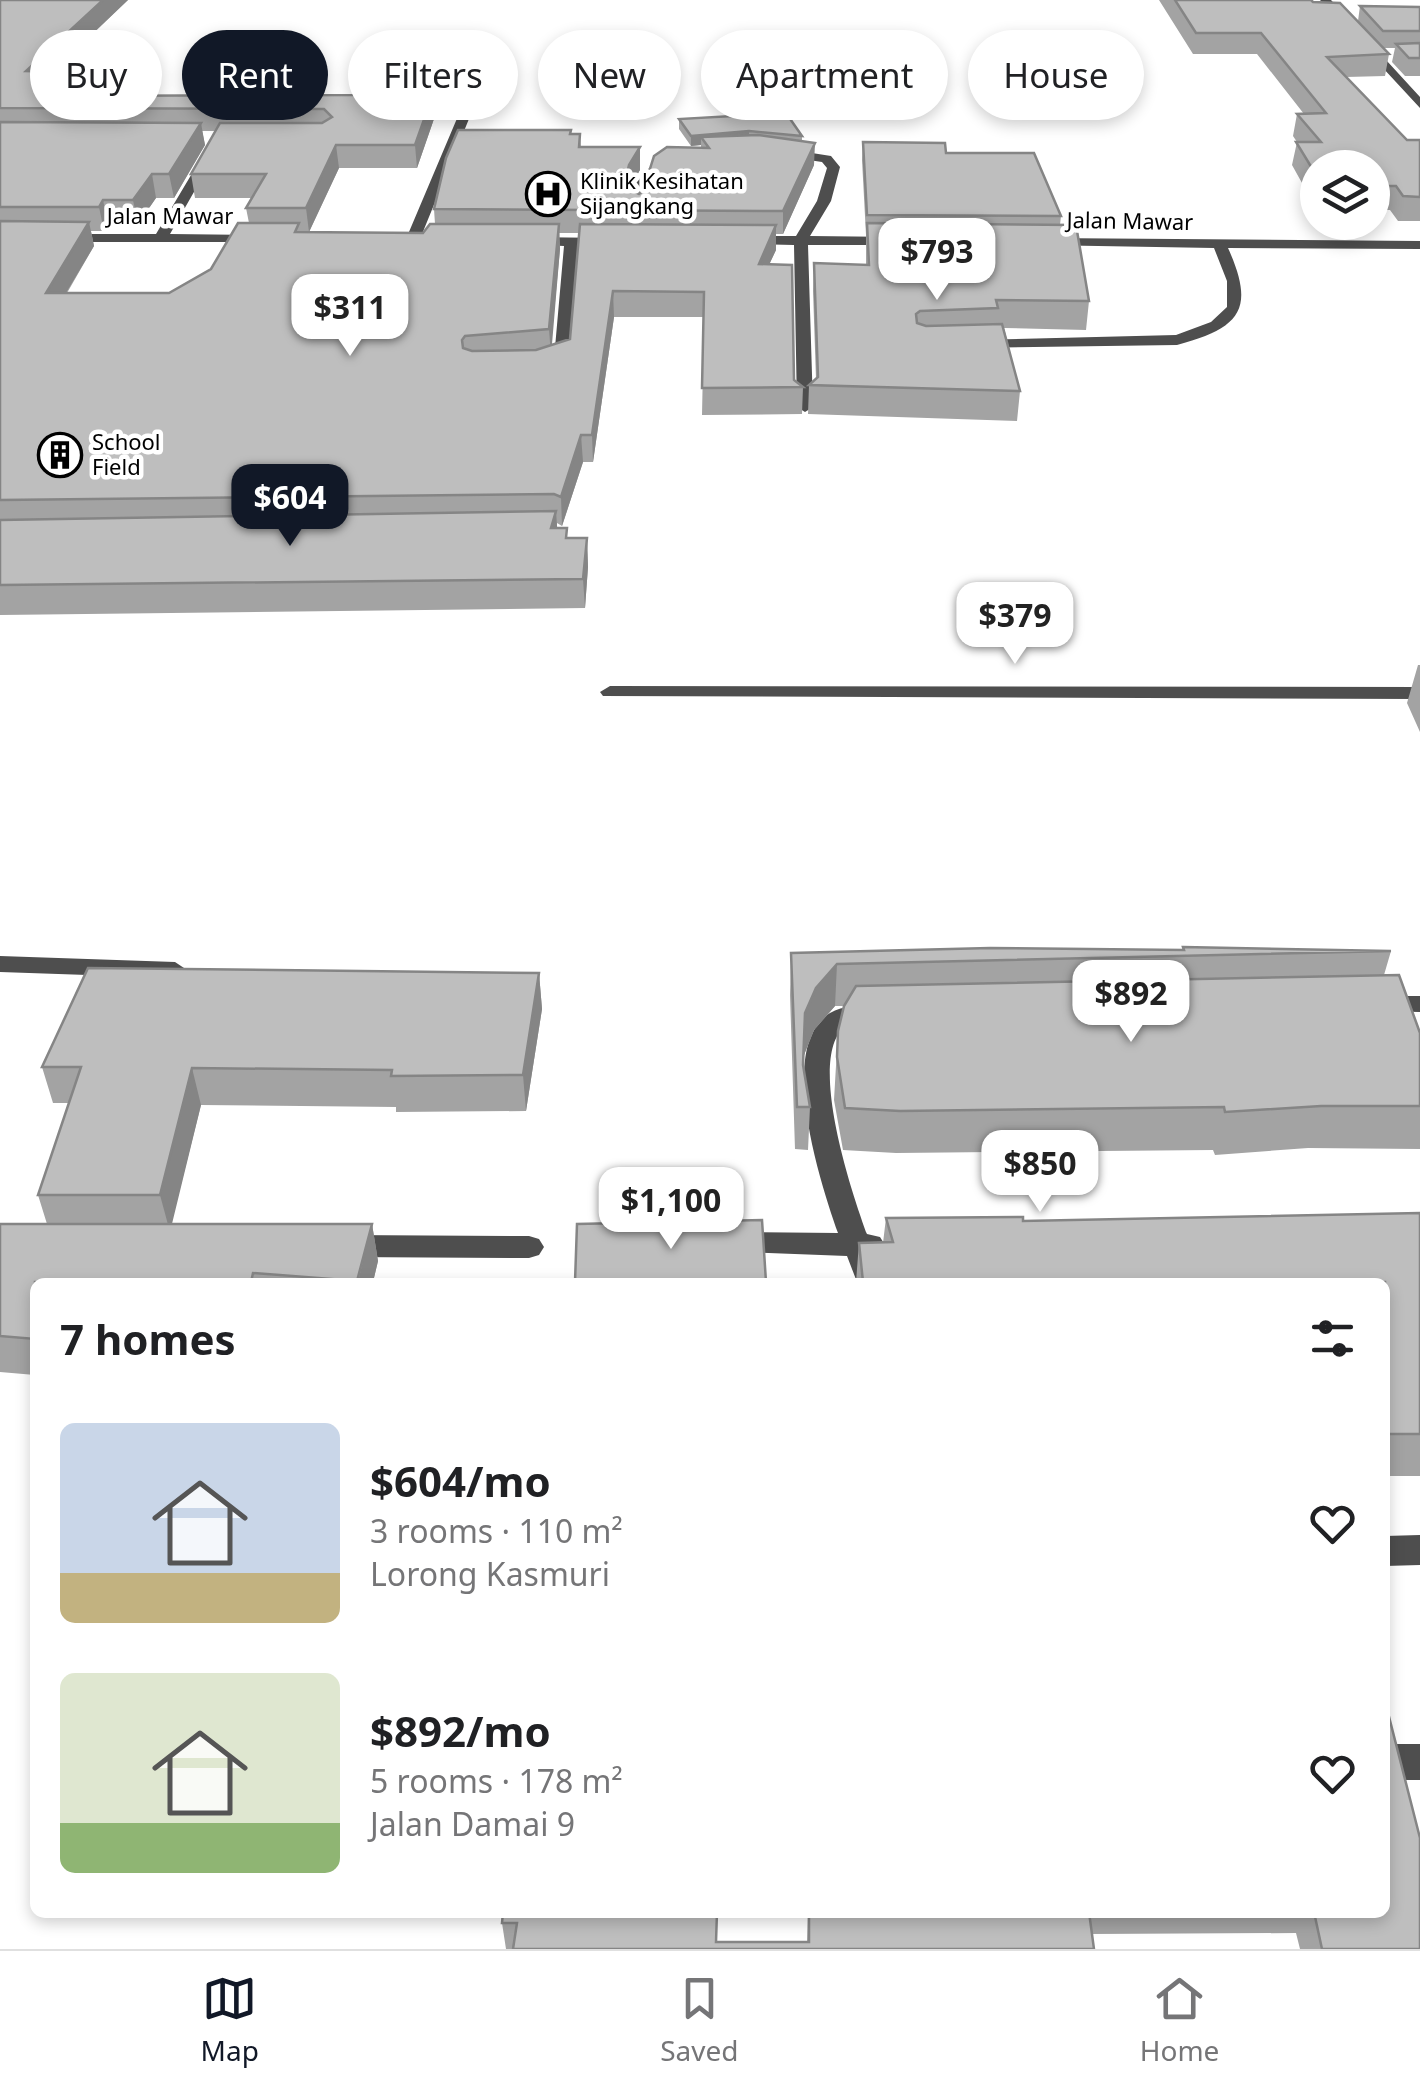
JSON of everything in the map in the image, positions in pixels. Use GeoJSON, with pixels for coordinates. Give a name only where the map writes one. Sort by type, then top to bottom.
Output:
{"type":"FeatureCollection","features":[{"type":"Feature","properties":{"kind":"street"},"geometry":{"type":"LineString","coordinates":[[1325,0],[1420,104]]}},
{"type":"Feature","properties":{"kind":"street"},"geometry":{"type":"LineString","coordinates":[[1376,55],[1390,55]]}},
{"type":"Feature","properties":{"kind":"street"},"geometry":{"type":"LineString","coordinates":[[1405,88],[1420,88]]}},
{"type":"Feature","properties":{"kind":"street"},"geometry":{"type":"LineString","coordinates":[[413,239],[463,120]]}},
{"type":"Feature","properties":{"kind":"street"},"geometry":{"type":"LineString","coordinates":[[161,238],[214,147]]}},
{"type":"Feature","properties":{"kind":"street"},"geometry":{"type":"LineString","coordinates":[[635,210],[638,188],[649,170],[692,152]]}},
{"type":"Feature","properties":{"kind":"street"},"geometry":{"type":"LineString","coordinates":[[762,152],[809,154],[826,159],[834,167],[824,201],[801,239],[805,406]]}},
{"type":"Feature","properties":{"kind":"street","name":"Jalan Mawar"},"geometry":{"type":"LineString","coordinates":[[0,238],[273,239]]}},
{"type":"Feature","properties":{"kind":"street"},"geometry":{"type":"LineString","coordinates":[[393,239],[432,240]]}},
{"type":"Feature","properties":{"kind":"street"},"geometry":{"type":"LineString","coordinates":[[724,240],[922,241]]}},
{"type":"Feature","properties":{"kind":"street"},"geometry":{"type":"LineString","coordinates":[[509,241],[629,242]]}},
{"type":"Feature","properties":{"kind":"street"},"geometry":{"type":"LineString","coordinates":[[526,368],[562,362],[558,350],[564,328],[571,242]]}},
{"type":"Feature","properties":{"kind":"street","name":"Jalan Mawar"},"geometry":{"type":"LineString","coordinates":[[1021,242],[1420,245]]}},
{"type":"Feature","properties":{"kind":"street"},"geometry":{"type":"LineString","coordinates":[[960,345],[1176,340],[1203,333],[1226,318],[1238,303],[1239,286],[1218,244]]}},
{"type":"Feature","properties":{"kind":"street"},"geometry":{"type":"LineString","coordinates":[[610,692],[1420,694]]}},
{"type":"Feature","properties":{"kind":"street"},"geometry":{"type":"LineString","coordinates":[[0,964],[198,970]]}},
{"type":"Feature","properties":{"kind":"street"},"geometry":{"type":"LineString","coordinates":[[1342,1006],[1420,1004]]}},
{"type":"Feature","properties":{"kind":"street"},"geometry":{"type":"LineString","coordinates":[[870,1278],[833,1178],[816,1077],[821,1047],[830,1026],[844,1016],[897,1014]]}},
{"type":"Feature","properties":{"kind":"street"},"geometry":{"type":"LineString","coordinates":[[699,1242],[894,1245]]}},
{"type":"Feature","properties":{"kind":"street"},"geometry":{"type":"LineString","coordinates":[[317,1246],[530,1246]]}},
{"type":"Feature","properties":{"kind":"street"},"geometry":{"type":"LineString","coordinates":[[1390,1550],[1420,1550]]}},
{"type":"Feature","properties":{"kind":"street"},"geometry":{"type":"LineString","coordinates":[[1390,1762],[1420,1762]]}},
{"type":"Feature","properties":{"kind":"building"},"geometry":{"type":"Polygon","coordinates":[[[0,0],[103,0],[70,30],[30,30],[30,67],[26,71],[30,71],[30,108],[0,108],[0,0]]]}},
{"type":"Feature","properties":{"kind":"building"},"geometry":{"type":"Polygon","coordinates":[[[1175,0],[1340,3],[1389,54],[1327,57],[1407,140],[1420,140],[1420,197],[1403,196],[1396,186],[1390,186],[1390,150],[1301,150],[1296,142],[1321,142],[1297,114],[1326,113],[1261,33],[1196,33],[1175,0]]]}},
{"type":"Feature","properties":{"kind":"building"},"geometry":{"type":"Polygon","coordinates":[[[1360,6],[1420,7],[1420,31],[1383,31],[1360,6]]]}},
{"type":"Feature","properties":{"kind":"building"},"geometry":{"type":"Polygon","coordinates":[[[1420,43],[1420,58],[1409,58],[1396,44],[1420,43]]]}},
{"type":"Feature","properties":{"kind":"building"},"geometry":{"type":"Polygon","coordinates":[[[328,95],[348,95],[348,120],[424,120],[415,145],[336,145],[306,208],[246,208],[266,174],[191,174],[220,123],[322,123],[332,117],[328,113],[328,95]]]}},
{"type":"Feature","properties":{"kind":"building"},"geometry":{"type":"Polygon","coordinates":[[[162,96],[182,96],[182,109],[162,108],[162,96]]]}},
{"type":"Feature","properties":{"kind":"building"},"geometry":{"type":"Polygon","coordinates":[[[681,119],[791,120],[802,136],[749,131],[691,136],[681,119]]]}},
{"type":"Feature","properties":{"kind":"building"},"geometry":{"type":"Polygon","coordinates":[[[0,122],[201,123],[169,174],[152,174],[133,200],[103,200],[99,207],[0,207],[0,122]]]}},
{"type":"Feature","properties":{"kind":"building"},"geometry":{"type":"Polygon","coordinates":[[[458,130],[571,130],[570,134],[580,134],[579,147],[640,147],[629,165],[624,186],[639,194],[654,156],[667,147],[709,148],[701,137],[758,135],[815,143],[783,211],[434,209],[446,158],[458,130]]]}},
{"type":"Feature","properties":{"kind":"building"},"geometry":{"type":"Polygon","coordinates":[[[863,142],[945,143],[946,153],[1034,153],[1061,216],[867,215],[863,142]]]}},
{"type":"Feature","properties":{"kind":"building"},"geometry":{"type":"Polygon","coordinates":[[[0,221],[89,222],[46,293],[169,293],[211,269],[238,223],[299,223],[295,232],[423,233],[430,224],[559,224],[549,329],[465,336],[463,348],[472,351],[536,350],[570,339],[580,224],[776,225],[759,264],[792,265],[794,380],[803,387],[702,388],[704,292],[613,291],[592,435],[581,435],[561,497],[554,494],[0,500],[0,221]]]}},
{"type":"Feature","properties":{"kind":"building"},"geometry":{"type":"Polygon","coordinates":[[[867,223],[1076,225],[1089,301],[996,300],[998,308],[916,314],[917,323],[926,326],[1002,324],[1020,391],[809,385],[818,377],[814,263],[869,265],[867,223]]]}},
{"type":"Feature","properties":{"kind":"building"},"geometry":{"type":"Polygon","coordinates":[[[556,511],[551,528],[567,528],[566,538],[587,538],[583,579],[0,585],[0,520],[556,511]]]}},
{"type":"Feature","properties":{"kind":"building"},"geometry":{"type":"Polygon","coordinates":[[[1183,947],[1391,951],[837,964],[816,988],[805,1013],[803,1065],[810,1107],[797,1107],[791,953],[990,948],[1184,950],[1183,947]]]}},
{"type":"Feature","properties":{"kind":"building"},"geometry":{"type":"Polygon","coordinates":[[[88,968],[539,973],[523,1075],[391,1076],[392,1070],[192,1068],[160,1195],[38,1195],[81,1067],[42,1067],[88,968]]]}},
{"type":"Feature","properties":{"kind":"building"},"geometry":{"type":"Polygon","coordinates":[[[1399,975],[1420,1033],[1420,1106],[1321,1106],[1225,1112],[1224,1107],[900,1111],[845,1108],[837,1057],[838,1031],[844,1006],[856,986],[1399,975]]]}},
{"type":"Feature","properties":{"kind":"building"},"geometry":{"type":"Polygon","coordinates":[[[1420,1213],[1420,1434],[1390,1434],[1390,1278],[863,1278],[859,1243],[893,1242],[886,1218],[1023,1217],[1023,1221],[1420,1213]]]}},
{"type":"Feature","properties":{"kind":"building"},"geometry":{"type":"Polygon","coordinates":[[[762,1220],[766,1278],[575,1278],[577,1224],[762,1220]]]}},
{"type":"Feature","properties":{"kind":"building"},"geometry":{"type":"Polygon","coordinates":[[[0,1224],[372,1224],[358,1278],[253,1273],[252,1278],[30,1278],[30,1339],[0,1336],[0,1224]]]}},
{"type":"Feature","properties":{"kind":"building"},"geometry":{"type":"Polygon","coordinates":[[[1390,1721],[1420,1838],[1420,1949],[1322,1949],[1315,1918],[1390,1918],[1390,1721]]]}},
{"type":"Feature","properties":{"kind":"building"},"geometry":{"type":"Polygon","coordinates":[[[502,1918],[717,1918],[716,1942],[809,1942],[809,1918],[1090,1918],[1094,1949],[513,1949],[517,1923],[502,1923],[502,1918]]]}},
{"type":"Feature","properties":{"kind":"place","name":"Klinik Kesihatan Sijangkang"},"geometry":{"type":"Point","coordinates":[548,194]}},
{"type":"Feature","properties":{"kind":"place","name":"School Field"},"geometry":{"type":"Point","coordinates":[60,455]}}]}
